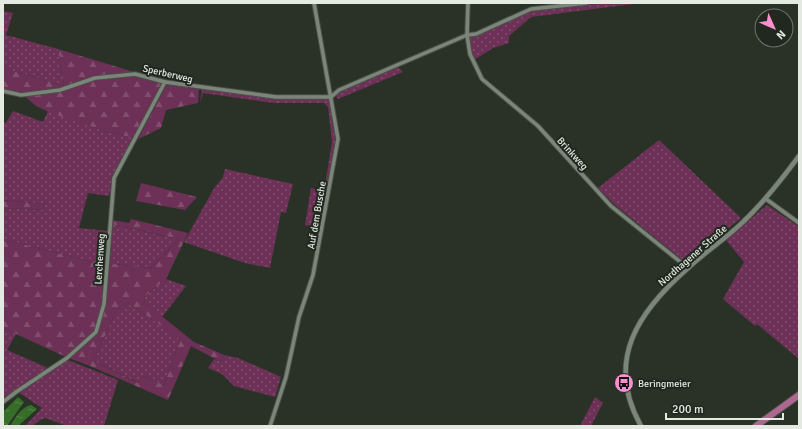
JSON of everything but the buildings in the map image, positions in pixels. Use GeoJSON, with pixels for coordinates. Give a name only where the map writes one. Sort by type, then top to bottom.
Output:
{"type":"FeatureCollection","features":[{"type":"Feature","properties":{"kind":"main road"},"geometry":{"type":"LineString","coordinates":[[756,426],[799,395]]}},
{"type":"Feature","properties":{"kind":"street","name":"Auf dem Busche"},"geometry":{"type":"LineString","coordinates":[[270,426],[286,377],[299,317],[313,275],[338,139],[314,3]]}},
{"type":"Feature","properties":{"kind":"street","name":"Brinkweg"},"geometry":{"type":"LineString","coordinates":[[468,3],[467,35],[470,54],[482,79],[538,126],[611,206],[688,268]]}},
{"type":"Feature","properties":{"kind":"street"},"geometry":{"type":"LineString","coordinates":[[331,97],[339,90],[467,35],[476,34],[531,9],[587,3]]}},
{"type":"Feature","properties":{"kind":"street","name":"Sperberweg"},"geometry":{"type":"LineString","coordinates":[[3,91],[21,94],[60,90],[95,78],[135,74],[165,82],[276,97],[331,97]]}},
{"type":"Feature","properties":{"kind":"street","name":"Lerchenweg"},"geometry":{"type":"LineString","coordinates":[[3,402],[67,358],[96,332],[104,304],[114,178],[165,82]]}},
{"type":"Feature","properties":{"kind":"street"},"geometry":{"type":"LineString","coordinates":[[330,88],[339,90]]}},
{"type":"Feature","properties":{"kind":"street","name":"Nordhagener Straße"},"geometry":{"type":"LineString","coordinates":[[641,426],[634,411],[628,391],[626,367],[630,344],[638,323],[653,302],[688,268],[744,222],[766,199],[799,156]]}},
{"type":"Feature","properties":{"kind":"street"},"geometry":{"type":"LineString","coordinates":[[766,199],[799,223]]}},
{"type":"Feature","properties":{"kind":"green space"},"geometry":{"type":"Polygon","coordinates":[[[600,3],[641,3],[531,17],[509,36],[509,43],[493,48],[474,60],[471,54],[469,38],[532,10],[600,3]]]}},
{"type":"Feature","properties":{"kind":"green space"},"geometry":{"type":"Polygon","coordinates":[[[3,11],[13,13],[6,35],[58,49],[64,86],[3,68],[3,11]]]}},
{"type":"Feature","properties":{"kind":"green space"},"geometry":{"type":"Polygon","coordinates":[[[58,49],[134,72],[135,74],[160,83],[162,86],[134,138],[108,132],[51,113],[36,106],[21,93],[3,90],[3,68],[64,86],[58,49]]]}},
{"type":"Feature","properties":{"kind":"green space"},"geometry":{"type":"Polygon","coordinates":[[[398,67],[403,72],[338,99],[336,96],[340,92],[398,67]]]}},
{"type":"Feature","properties":{"kind":"green space"},"geometry":{"type":"Polygon","coordinates":[[[167,84],[199,89],[198,103],[166,110],[161,128],[138,139],[167,84]]]}},
{"type":"Feature","properties":{"kind":"green space"},"geometry":{"type":"Polygon","coordinates":[[[202,89],[275,98],[329,98],[336,140],[321,227],[305,225],[311,188],[324,191],[332,142],[328,107],[324,103],[274,103],[203,93],[200,103],[202,89]]]}},
{"type":"Feature","properties":{"kind":"green space"},"geometry":{"type":"Polygon","coordinates":[[[13,111],[43,122],[48,111],[108,132],[134,138],[113,177],[109,196],[88,193],[79,228],[108,231],[106,262],[99,264],[3,239],[3,208],[43,210],[45,204],[3,200],[3,122],[6,123],[13,111]]]}},
{"type":"Feature","properties":{"kind":"green space"},"geometry":{"type":"Polygon","coordinates":[[[659,140],[741,218],[685,262],[614,204],[598,188],[659,140]]]}},
{"type":"Feature","properties":{"kind":"green space"},"geometry":{"type":"Polygon","coordinates":[[[225,169],[293,184],[286,213],[281,212],[270,268],[245,263],[184,242],[213,190],[223,177],[225,169]]]}},
{"type":"Feature","properties":{"kind":"green space"},"geometry":{"type":"Polygon","coordinates":[[[141,183],[197,197],[185,210],[136,201],[141,183]]]}},
{"type":"Feature","properties":{"kind":"green space"},"geometry":{"type":"Polygon","coordinates":[[[3,200],[45,204],[43,210],[3,208],[3,200]]]}},
{"type":"Feature","properties":{"kind":"green space"},"geometry":{"type":"Polygon","coordinates":[[[767,205],[799,227],[799,359],[757,324],[755,326],[723,299],[744,262],[726,240],[767,205]]]}},
{"type":"Feature","properties":{"kind":"green space"},"geometry":{"type":"Polygon","coordinates":[[[131,219],[188,233],[166,279],[145,296],[144,302],[194,342],[224,355],[221,362],[191,346],[168,400],[66,357],[3,328],[3,239],[99,264],[109,261],[114,264],[151,268],[179,239],[111,224],[112,220],[129,223],[131,219]],[[127,302],[115,313],[94,361],[138,383],[143,376],[164,385],[180,339],[127,302]]]}},
{"type":"Feature","properties":{"kind":"green space"},"geometry":{"type":"Polygon","coordinates":[[[111,224],[179,239],[151,268],[114,264],[109,261],[111,224]]]}},
{"type":"Feature","properties":{"kind":"green space"},"geometry":{"type":"Polygon","coordinates":[[[166,279],[186,286],[162,317],[144,302],[145,296],[166,279]]]}},
{"type":"Feature","properties":{"kind":"green space"},"geometry":{"type":"Polygon","coordinates":[[[127,302],[180,339],[164,385],[143,376],[139,383],[94,361],[115,313],[127,302]]]}},
{"type":"Feature","properties":{"kind":"green space"},"geometry":{"type":"Polygon","coordinates":[[[3,328],[16,334],[7,350],[48,368],[3,398],[3,328]]]}},
{"type":"Feature","properties":{"kind":"green space"},"geometry":{"type":"Polygon","coordinates":[[[224,355],[238,358],[281,377],[275,397],[234,386],[222,374],[208,368],[214,359],[221,362],[224,355]]]}},
{"type":"Feature","properties":{"kind":"green space"},"geometry":{"type":"Polygon","coordinates":[[[68,360],[118,380],[104,426],[67,426],[45,418],[32,426],[25,426],[42,408],[18,392],[68,360]]]}},
{"type":"Feature","properties":{"kind":"green space"},"geometry":{"type":"Polygon","coordinates":[[[595,397],[603,403],[591,426],[580,426],[595,397]]]}},
{"type":"Feature","properties":{"kind":"water"},"geometry":{"type":"Polygon","coordinates":[[[18,397],[24,402],[7,426],[3,426],[3,412],[18,397]]]}},
{"type":"Feature","properties":{"kind":"water"},"geometry":{"type":"Polygon","coordinates":[[[31,405],[37,409],[18,426],[10,426],[21,410],[31,405]]]}},
{"type":"Feature","properties":{"kind":"place","name":"Beringmeier"},"geometry":{"type":"Point","coordinates":[624,383]}}]}
